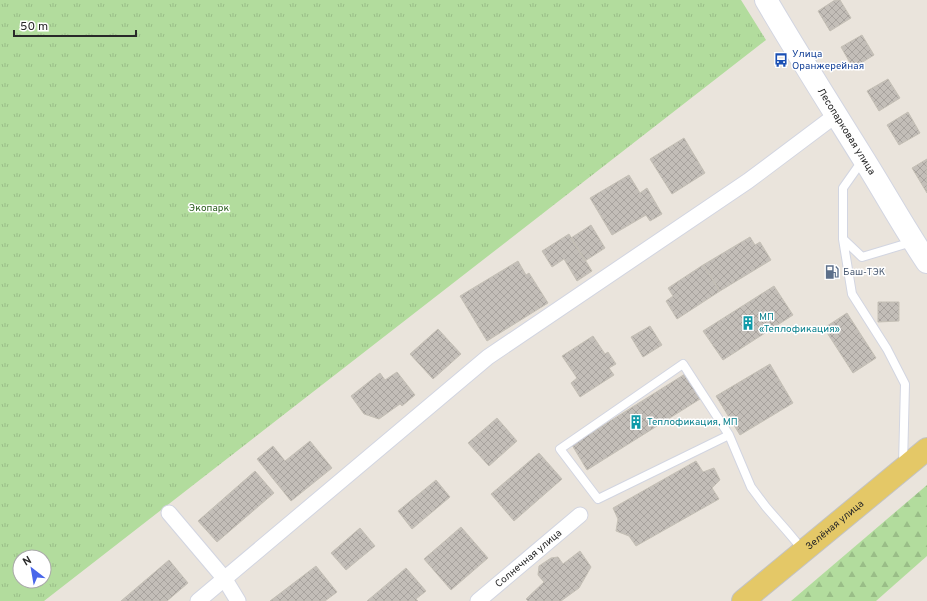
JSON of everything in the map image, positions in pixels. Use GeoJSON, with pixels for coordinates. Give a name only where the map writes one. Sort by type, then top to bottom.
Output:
{"type":"FeatureCollection","features":[{"type":"Feature","properties":{"kind":"main road","name":"Лесопарковая улица"},"geometry":{"type":"LineString","coordinates":[[766,0],[913,242],[927,262]]}},
{"type":"Feature","properties":{"kind":"main road","name":"Зелёная улица"},"geometry":{"type":"LineString","coordinates":[[743,601],[927,449]]}},
{"type":"Feature","properties":{"kind":"street"},"geometry":{"type":"LineString","coordinates":[[198,601],[488,357],[748,181],[836,115]]}},
{"type":"Feature","properties":{"kind":"street"},"geometry":{"type":"LineString","coordinates":[[169,513],[224,578],[238,601]]}},
{"type":"Feature","properties":{"kind":"street","name":"Солнечная улица"},"geometry":{"type":"LineString","coordinates":[[478,601],[580,515]]}},
{"type":"Feature","properties":{"kind":"lane"},"geometry":{"type":"LineString","coordinates":[[863,158],[843,188],[843,239],[852,294],[887,350],[905,384],[903,469]]}},
{"type":"Feature","properties":{"kind":"lane"},"geometry":{"type":"LineString","coordinates":[[843,239],[862,257],[913,242]]}},
{"type":"Feature","properties":{"kind":"lane"},"geometry":{"type":"LineString","coordinates":[[729,435],[598,499],[560,449],[683,364],[729,435],[751,487],[803,550]]}},
{"type":"Feature","properties":{"kind":"green space","name":"Экопарк"},"geometry":{"type":"Polygon","coordinates":[[[0,0],[741,0],[766,40],[44,601],[0,601],[0,0]]]}},
{"type":"Feature","properties":{"kind":"green space"},"geometry":{"type":"Polygon","coordinates":[[[927,485],[927,556],[876,601],[791,601],[927,485]]]}},
{"type":"Feature","properties":{"kind":"building"},"geometry":{"type":"Polygon","coordinates":[[[835,0],[840,0],[851,18],[830,31],[818,11],[835,0]]]}},
{"type":"Feature","properties":{"kind":"building"},"geometry":{"type":"Polygon","coordinates":[[[862,35],[874,55],[853,68],[841,47],[862,35]]]}},
{"type":"Feature","properties":{"kind":"building"},"geometry":{"type":"Polygon","coordinates":[[[888,79],[900,98],[879,111],[867,91],[888,79]]]}},
{"type":"Feature","properties":{"kind":"building"},"geometry":{"type":"Polygon","coordinates":[[[908,112],[920,133],[899,145],[887,125],[908,112]]]}},
{"type":"Feature","properties":{"kind":"building"},"geometry":{"type":"Polygon","coordinates":[[[684,138],[705,173],[672,194],[650,159],[684,138]]]}},
{"type":"Feature","properties":{"kind":"building"},"geometry":{"type":"Polygon","coordinates":[[[927,159],[927,193],[912,168],[927,159]]]}},
{"type":"Feature","properties":{"kind":"building"},"geometry":{"type":"Polygon","coordinates":[[[629,175],[640,193],[647,188],[662,214],[650,221],[646,215],[612,235],[590,198],[629,175]]]}},
{"type":"Feature","properties":{"kind":"building"},"geometry":{"type":"Polygon","coordinates":[[[591,225],[605,248],[585,261],[571,238],[591,225]]]}},
{"type":"Feature","properties":{"kind":"building"},"geometry":{"type":"Polygon","coordinates":[[[569,234],[592,271],[577,281],[564,259],[552,267],[542,251],[569,234]]]}},
{"type":"Feature","properties":{"kind":"building"},"geometry":{"type":"Polygon","coordinates":[[[750,237],[755,245],[760,242],[771,260],[720,291],[703,265],[750,237]]]}},
{"type":"Feature","properties":{"kind":"building"},"geometry":{"type":"Polygon","coordinates":[[[518,261],[526,275],[529,273],[548,303],[487,341],[460,296],[518,261]]]}},
{"type":"Feature","properties":{"kind":"building"},"geometry":{"type":"Polygon","coordinates":[[[703,265],[720,291],[677,319],[666,301],[673,296],[668,288],[703,265]]]}},
{"type":"Feature","properties":{"kind":"building","name":"МП «Теплофикация»"},"geometry":{"type":"Polygon","coordinates":[[[774,286],[793,315],[723,360],[703,331],[774,286]]]}},
{"type":"Feature","properties":{"kind":"building"},"geometry":{"type":"Polygon","coordinates":[[[878,302],[899,302],[899,321],[878,322],[878,302]]]}},
{"type":"Feature","properties":{"kind":"building"},"geometry":{"type":"Polygon","coordinates":[[[847,313],[876,358],[853,373],[824,328],[847,313]]]}},
{"type":"Feature","properties":{"kind":"building"},"geometry":{"type":"Polygon","coordinates":[[[650,326],[662,345],[643,357],[631,337],[650,326]]]}},
{"type":"Feature","properties":{"kind":"building"},"geometry":{"type":"Polygon","coordinates":[[[438,329],[461,354],[433,379],[410,354],[438,329]]]}},
{"type":"Feature","properties":{"kind":"building"},"geometry":{"type":"Polygon","coordinates":[[[593,336],[605,354],[608,352],[616,364],[609,368],[614,375],[580,397],[571,383],[577,378],[562,356],[593,336]]]}},
{"type":"Feature","properties":{"kind":"building","name":"МП «Теплофикация»"},"geometry":{"type":"Polygon","coordinates":[[[770,364],[793,403],[740,435],[716,396],[770,364]]]}},
{"type":"Feature","properties":{"kind":"building"},"geometry":{"type":"Polygon","coordinates":[[[397,372],[415,395],[402,406],[400,404],[379,419],[364,414],[351,396],[380,373],[385,380],[397,372]]]}},
{"type":"Feature","properties":{"kind":"building","name":"Теплофикация, МП"},"geometry":{"type":"Polygon","coordinates":[[[685,374],[700,399],[587,470],[572,445],[685,374]]]}},
{"type":"Feature","properties":{"kind":"building"},"geometry":{"type":"Polygon","coordinates":[[[497,418],[517,441],[489,466],[468,443],[497,418]]]}},
{"type":"Feature","properties":{"kind":"building"},"geometry":{"type":"Polygon","coordinates":[[[310,441],[332,468],[291,501],[257,459],[273,446],[285,461],[310,441]]]}},
{"type":"Feature","properties":{"kind":"building"},"geometry":{"type":"Polygon","coordinates":[[[539,453],[562,479],[514,521],[491,494],[539,453]]]}},
{"type":"Feature","properties":{"kind":"building"},"geometry":{"type":"Polygon","coordinates":[[[696,461],[703,472],[714,468],[720,480],[712,488],[719,499],[636,546],[629,536],[616,531],[618,519],[613,508],[696,461]]]}},
{"type":"Feature","properties":{"kind":"building"},"geometry":{"type":"Polygon","coordinates":[[[255,471],[274,493],[217,542],[198,521],[255,471]]]}},
{"type":"Feature","properties":{"kind":"building"},"geometry":{"type":"Polygon","coordinates":[[[436,480],[450,497],[412,529],[398,511],[436,480]]]}},
{"type":"Feature","properties":{"kind":"building"},"geometry":{"type":"Polygon","coordinates":[[[461,527],[488,558],[451,590],[424,559],[461,527]]]}},
{"type":"Feature","properties":{"kind":"building"},"geometry":{"type":"Polygon","coordinates":[[[360,528],[375,546],[346,570],[331,553],[360,528]]]}},
{"type":"Feature","properties":{"kind":"building"},"geometry":{"type":"Polygon","coordinates":[[[580,551],[591,567],[579,588],[561,601],[528,601],[526,599],[544,582],[538,575],[539,566],[551,558],[558,557],[563,564],[580,551]]]}},
{"type":"Feature","properties":{"kind":"building"},"geometry":{"type":"Polygon","coordinates":[[[169,560],[188,583],[167,601],[121,601],[169,560]]]}},
{"type":"Feature","properties":{"kind":"building"},"geometry":{"type":"Polygon","coordinates":[[[316,566],[337,592],[325,601],[270,601],[316,566]]]}},
{"type":"Feature","properties":{"kind":"building"},"geometry":{"type":"Polygon","coordinates":[[[406,568],[426,591],[416,599],[418,601],[367,601],[406,568]]]}},
{"type":"Feature","properties":{"kind":"place","name":"Улица Оранжерейная"},"geometry":{"type":"Point","coordinates":[781,60]}},
{"type":"Feature","properties":{"kind":"place","name":"Баш-ТЭК"},"geometry":{"type":"Point","coordinates":[832,272]}},
{"type":"Feature","properties":{"kind":"place","name":"МП «Теплофикация»"},"geometry":{"type":"Point","coordinates":[748,323]}},
{"type":"Feature","properties":{"kind":"place","name":"Теплофикация, МП"},"geometry":{"type":"Point","coordinates":[636,422]}}]}
